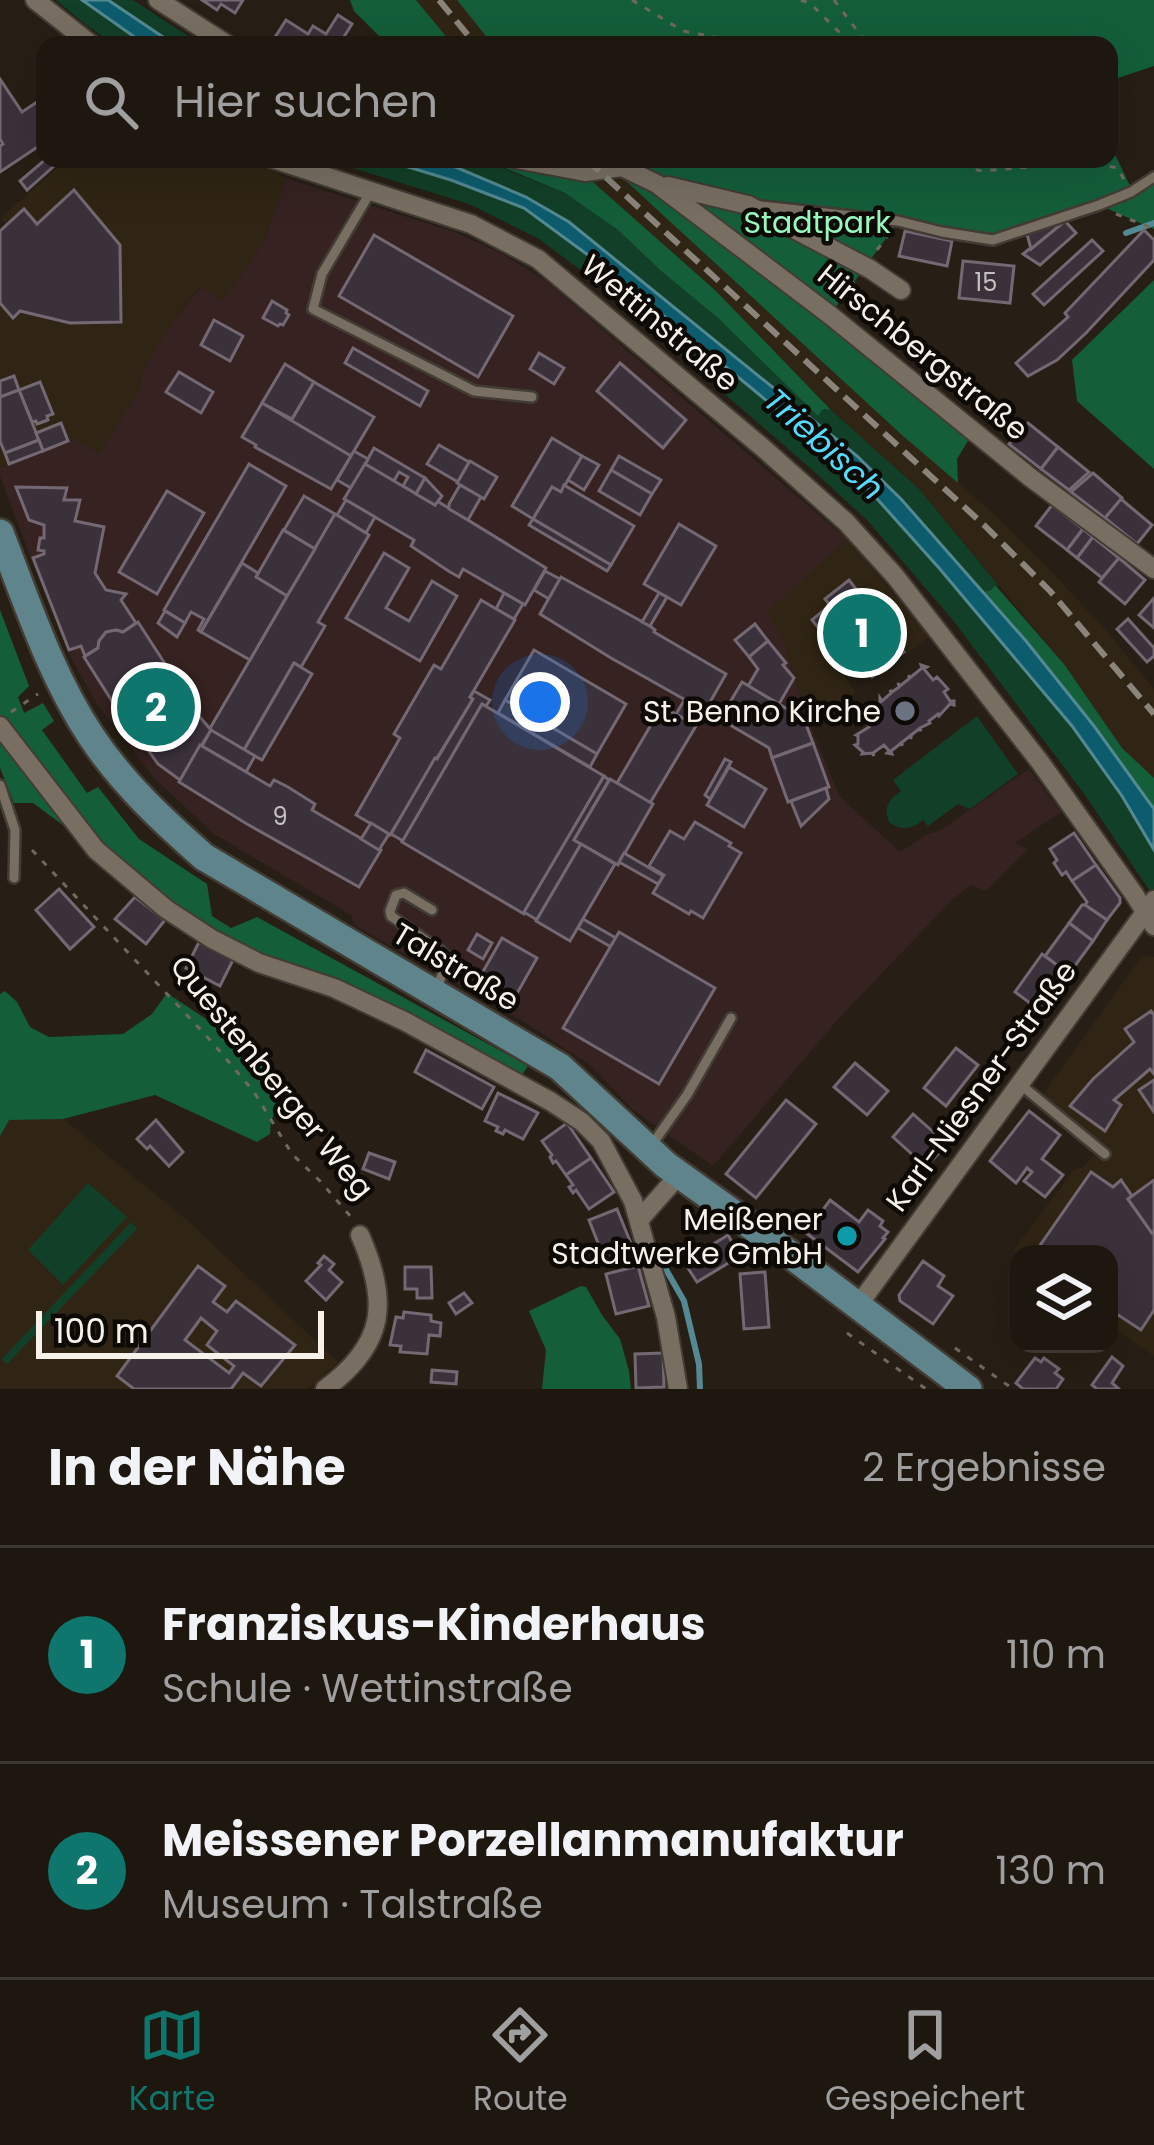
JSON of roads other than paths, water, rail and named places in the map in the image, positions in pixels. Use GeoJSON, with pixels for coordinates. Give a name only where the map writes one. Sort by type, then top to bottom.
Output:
{"type":"FeatureCollection","features":[{"type":"Feature","properties":{"kind":"main road","name":"Talstraße"},"geometry":{"type":"LineString","coordinates":[[0,533],[40,637],[74,707],[119,774],[156,815],[204,857],[560,1067],[648,1150],[779,1246],[852,1320],[968,1389]]}},
{"type":"Feature","properties":{"kind":"street"},"geometry":{"type":"LineString","coordinates":[[35,0],[79,36]]}},
{"type":"Feature","properties":{"kind":"street"},"geometry":{"type":"LineString","coordinates":[[158,0],[214,36]]}},
{"type":"Feature","properties":{"kind":"street","name":"Wettinstraße"},"geometry":{"type":"LineString","coordinates":[[300,168],[471,224],[538,259],[846,521],[985,690],[1151,913]]}},
{"type":"Feature","properties":{"kind":"street","name":"Hirschbergstraße"},"geometry":{"type":"LineString","coordinates":[[563,168],[585,172],[615,168]]}},
{"type":"Feature","properties":{"kind":"street","name":"Hirschbergstraße"},"geometry":{"type":"LineString","coordinates":[[624,168],[657,184],[830,314],[1031,478],[1154,569]]}},
{"type":"Feature","properties":{"kind":"street"},"geometry":{"type":"LineString","coordinates":[[657,184],[748,205],[901,290]]}},
{"type":"Feature","properties":{"kind":"street"},"geometry":{"type":"LineString","coordinates":[[0,726],[96,850],[166,909],[259,963],[334,988],[406,1022],[582,1122],[601,1141],[639,1220],[667,1317],[678,1389]]}},
{"type":"Feature","properties":{"kind":"street","name":"Karl-Niesner-Straße"},"geometry":{"type":"LineString","coordinates":[[852,1320],[1020,1084],[1151,913]]}},
{"type":"Feature","properties":{"kind":"street"},"geometry":{"type":"LineString","coordinates":[[639,1220],[680,1174]]}},
{"type":"Feature","properties":{"kind":"street","name":"Questenberger Weg"},"geometry":{"type":"LineString","coordinates":[[325,1389],[364,1353],[374,1331],[377,1282],[360,1234]]}},
{"type":"Feature","properties":{"kind":"lane"},"geometry":{"type":"LineString","coordinates":[[748,205],[898,221],[993,240],[1099,205],[1154,177]]}},
{"type":"Feature","properties":{"kind":"lane"},"geometry":{"type":"LineString","coordinates":[[371,191],[322,274],[313,309],[474,391],[532,397]]}},
{"type":"Feature","properties":{"kind":"lane"},"geometry":{"type":"LineString","coordinates":[[0,785],[15,830],[14,878]]}},
{"type":"Feature","properties":{"kind":"lane"},"geometry":{"type":"LineString","coordinates":[[432,910],[404,893],[396,895],[390,911],[448,959],[434,993]]}},
{"type":"Feature","properties":{"kind":"lane"},"geometry":{"type":"LineString","coordinates":[[648,1150],[687,1095],[731,1018]]}},
{"type":"Feature","properties":{"kind":"lane"},"geometry":{"type":"LineString","coordinates":[[1020,1084],[1105,1154]]}},
{"type":"Feature","properties":{"kind":"water"},"geometry":{"type":"Polygon","coordinates":[[[82,0],[108,0],[162,36],[133,36],[82,0]]]}},
{"type":"Feature","properties":{"kind":"water","name":"Triebisch"},"geometry":{"type":"Polygon","coordinates":[[[412,168],[458,168],[526,197],[569,222],[856,455],[1026,641],[1094,726],[1154,809],[1154,850],[1072,726],[853,472],[607,269],[524,208],[412,168]]]}},
{"type":"Feature","properties":{"kind":"waterway"},"geometry":{"type":"LineString","coordinates":[[1126,233],[1154,223]]}},
{"type":"Feature","properties":{"kind":"waterway"},"geometry":{"type":"LineString","coordinates":[[660,1259],[684,1301],[700,1389]]}},
{"type":"Feature","properties":{"kind":"railway"},"geometry":{"type":"LineString","coordinates":[[439,0],[469,36]]}},
{"type":"Feature","properties":{"kind":"railway"},"geometry":{"type":"LineString","coordinates":[[596,168],[984,525],[1050,591],[1154,714]]}},
{"type":"Feature","properties":{"kind":"place","name":"Franziskus-Kinderhaus"},"geometry":{"type":"Point","coordinates":[862,633]}},
{"type":"Feature","properties":{"kind":"place","name":"Meissener Porzellanmanufaktur"},"geometry":{"type":"Point","coordinates":[156,707]}},
{"type":"Feature","properties":{"kind":"place","name":"St. Benno Kirche"},"geometry":{"type":"Point","coordinates":[905,711]}},
{"type":"Feature","properties":{"kind":"place","name":"Meißener Stadtwerke GmbH"},"geometry":{"type":"Point","coordinates":[847,1236]}},
{"type":"Feature","properties":{"kind":"park label","name":"Stadtpark"},"geometry":{"type":"Point","coordinates":[817,222]}}]}
